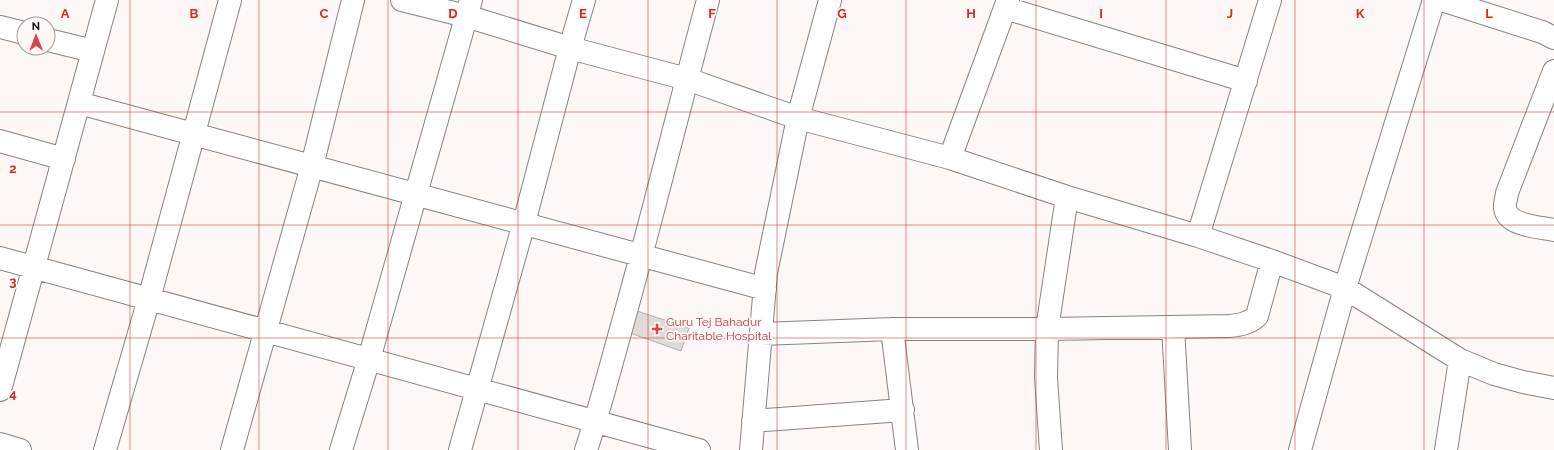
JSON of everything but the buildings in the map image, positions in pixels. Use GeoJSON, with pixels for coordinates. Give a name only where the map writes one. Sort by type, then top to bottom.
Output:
{"type":"FeatureCollection","features":[{"type":"Feature","properties":{"kind":"street"},"geometry":{"type":"LineString","coordinates":[[0,390],[108,0]]}},
{"type":"Feature","properties":{"kind":"street"},"geometry":{"type":"LineString","coordinates":[[105,450],[195,134],[230,0]]}},
{"type":"Feature","properties":{"kind":"street"},"geometry":{"type":"LineString","coordinates":[[232,450],[312,166],[353,0]]}},
{"type":"Feature","properties":{"kind":"street"},"geometry":{"type":"LineString","coordinates":[[402,0],[468,8],[570,48],[687,79],[798,118],[950,158],[1067,197],[1198,236],[1345,288],[1460,360],[1494,374],[1522,382],[1554,388]]}},
{"type":"Feature","properties":{"kind":"street"},"geometry":{"type":"LineString","coordinates":[[460,450],[524,223],[584,0]]}},
{"type":"Feature","properties":{"kind":"street"},"geometry":{"type":"LineString","coordinates":[[586,450],[642,255],[708,0]]}},
{"type":"Feature","properties":{"kind":"street"},"geometry":{"type":"LineString","coordinates":[[751,450],[766,273],[798,118],[830,0]]}},
{"type":"Feature","properties":{"kind":"street"},"geometry":{"type":"LineString","coordinates":[[1198,236],[1270,0]]}},
{"type":"Feature","properties":{"kind":"street"},"geometry":{"type":"LineString","coordinates":[[1300,450],[1345,288],[1434,0]]}},
{"type":"Feature","properties":{"kind":"street"},"geometry":{"type":"LineString","coordinates":[[1442,0],[1542,32],[1554,38]]}},
{"type":"Feature","properties":{"kind":"street"},"geometry":{"type":"LineString","coordinates":[[950,158],[1006,4],[1246,81]]}},
{"type":"Feature","properties":{"kind":"street"},"geometry":{"type":"LineString","coordinates":[[341,450],[369,359],[468,8]]}},
{"type":"Feature","properties":{"kind":"street"},"geometry":{"type":"LineString","coordinates":[[0,27],[16,31]]}},
{"type":"Feature","properties":{"kind":"street"},"geometry":{"type":"LineString","coordinates":[[56,42],[93,52]]}},
{"type":"Feature","properties":{"kind":"street"},"geometry":{"type":"LineString","coordinates":[[1554,71],[1507,193],[1505,208],[1513,221],[1554,230]]}},
{"type":"Feature","properties":{"kind":"street"},"geometry":{"type":"LineString","coordinates":[[79,103],[765,289]]}},
{"type":"Feature","properties":{"kind":"street"},"geometry":{"type":"LineString","coordinates":[[0,141],[64,159]]}},
{"type":"Feature","properties":{"kind":"street"},"geometry":{"type":"LineString","coordinates":[[1051,450],[1046,378],[1047,329],[1067,197]]}},
{"type":"Feature","properties":{"kind":"street"},"geometry":{"type":"LineString","coordinates":[[0,258],[699,450]]}},
{"type":"Feature","properties":{"kind":"street"},"geometry":{"type":"LineString","coordinates":[[761,334],[892,329],[1047,329],[1243,325],[1257,316],[1272,261]]}},
{"type":"Feature","properties":{"kind":"street"},"geometry":{"type":"LineString","coordinates":[[1173,327],[1180,450]]}},
{"type":"Feature","properties":{"kind":"street"},"geometry":{"type":"LineString","coordinates":[[892,329],[907,450]]}},
{"type":"Feature","properties":{"kind":"street"},"geometry":{"type":"LineString","coordinates":[[1446,450],[1460,360]]}},
{"type":"Feature","properties":{"kind":"street"},"geometry":{"type":"LineString","coordinates":[[753,422],[903,410]]}},
{"type":"Feature","properties":{"kind":"street"},"geometry":{"type":"LineString","coordinates":[[0,444],[20,450]]}},
{"type":"Feature","properties":{"kind":"place","name":"Guru Tej Bahadur Charitable Hospital"},"geometry":{"type":"Point","coordinates":[657,329]}}]}
